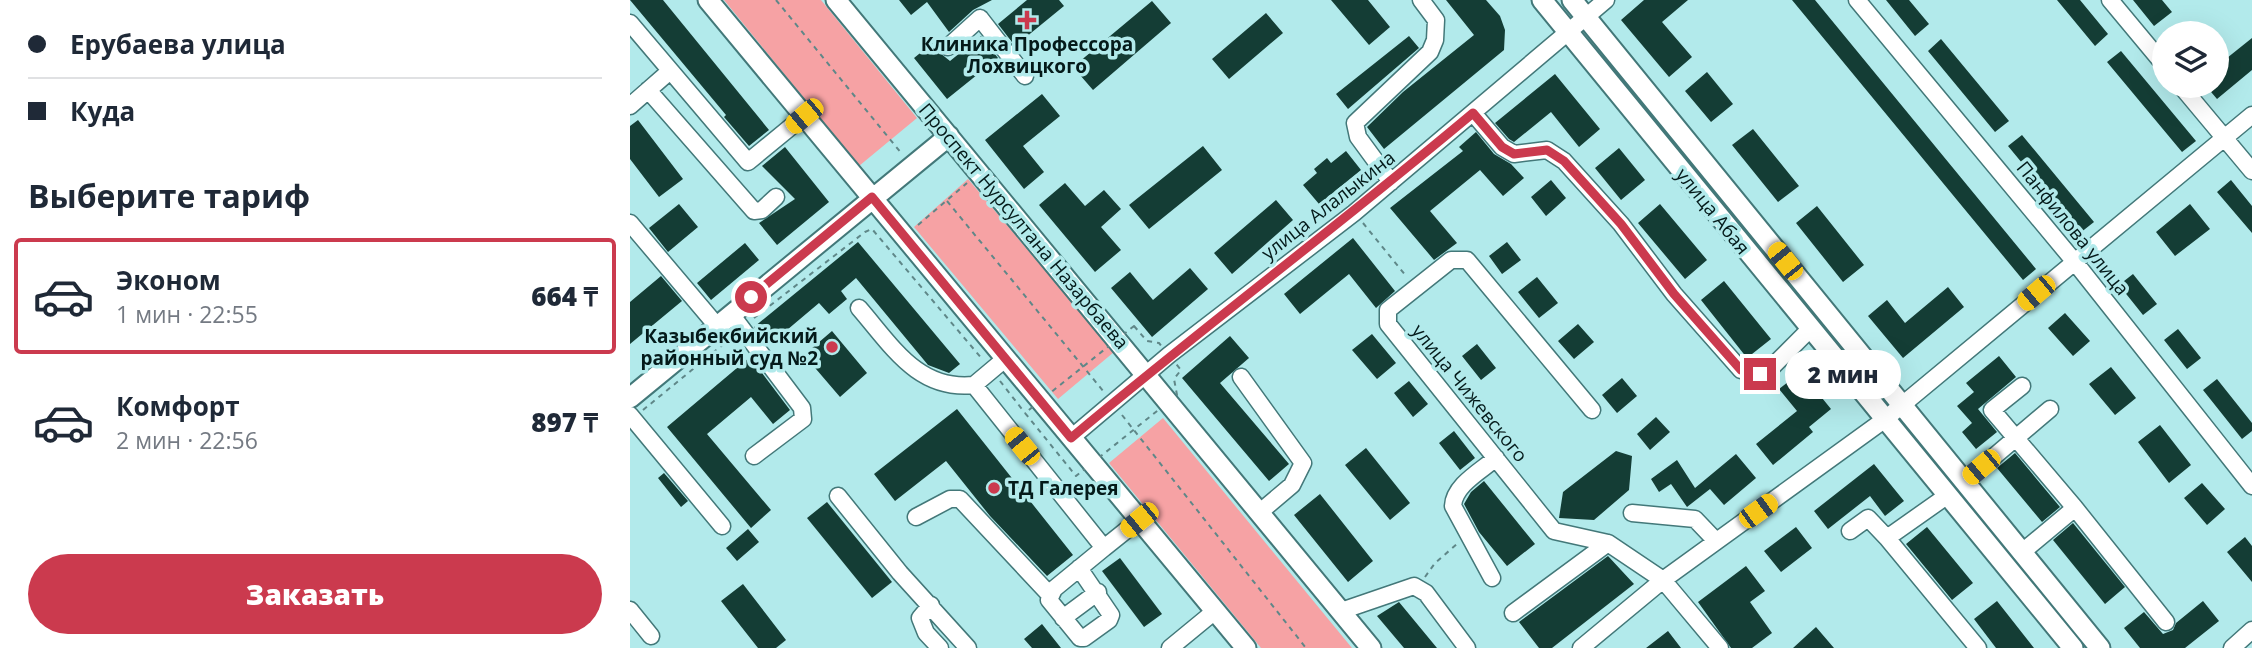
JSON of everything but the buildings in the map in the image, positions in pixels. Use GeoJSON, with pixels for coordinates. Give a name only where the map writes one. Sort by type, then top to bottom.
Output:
{"type":"FeatureCollection","features":[{"type":"Feature","properties":{"kind":"main road"},"geometry":{"type":"LineString","coordinates":[[708,0],[872,197],[998,365],[1071,438],[1246,648]]}},
{"type":"Feature","properties":{"kind":"main road","name":"Проспект Нурсултана Назарбаева"},"geometry":{"type":"LineString","coordinates":[[836,0],[1371,648]]}},
{"type":"Feature","properties":{"kind":"main road","name":"улица Абая"},"geometry":{"type":"LineString","coordinates":[[1542,0],[2073,648]]}},
{"type":"Feature","properties":{"kind":"main road","name":"улица Абая"},"geometry":{"type":"LineString","coordinates":[[1572,0],[2099,648]]}},
{"type":"Feature","properties":{"kind":"main road"},"geometry":{"type":"LineString","coordinates":[[630,398],[730,323],[872,197],[949,136]]}},
{"type":"Feature","properties":{"kind":"street"},"geometry":{"type":"LineString","coordinates":[[1391,182],[1358,136],[1355,123],[1430,52],[1435,40],[1436,20],[1421,0]]}},
{"type":"Feature","properties":{"kind":"street","name":"улица Алалыкина"},"geometry":{"type":"LineString","coordinates":[[1071,438],[1147,374],[1354,213],[1606,0]]}},
{"type":"Feature","properties":{"kind":"street","name":"Панфилова улица"},"geometry":{"type":"LineString","coordinates":[[1857,0],[2074,261],[2252,486]]}},
{"type":"Feature","properties":{"kind":"street"},"geometry":{"type":"LineString","coordinates":[[2110,0],[2152,50]]}},
{"type":"Feature","properties":{"kind":"street"},"geometry":{"type":"LineString","coordinates":[[948,47],[980,18],[1025,76]]}},
{"type":"Feature","properties":{"kind":"street"},"geometry":{"type":"LineString","coordinates":[[630,23],[748,162],[804,116]]}},
{"type":"Feature","properties":{"kind":"street"},"geometry":{"type":"LineString","coordinates":[[630,106],[670,71]]}},
{"type":"Feature","properties":{"kind":"street"},"geometry":{"type":"LineString","coordinates":[[648,90],[754,211],[762,210],[776,197]]}},
{"type":"Feature","properties":{"kind":"street"},"geometry":{"type":"LineString","coordinates":[[2191,98],[2252,172]]}},
{"type":"Feature","properties":{"kind":"street"},"geometry":{"type":"LineString","coordinates":[[1473,113],[1502,147],[1514,154],[1547,150],[1564,161],[1621,224],[1674,294],[1741,370],[1760,374],[1769,370],[1810,329]]}},
{"type":"Feature","properties":{"kind":"street"},"geometry":{"type":"LineString","coordinates":[[1581,648],[1663,580],[1884,420],[2252,116]]}},
{"type":"Feature","properties":{"kind":"street"},"geometry":{"type":"LineString","coordinates":[[630,223],[730,323],[802,408],[803,419],[754,456]]}},
{"type":"Feature","properties":{"kind":"street","name":"улица Чижевского"},"geometry":{"type":"LineString","coordinates":[[1592,410],[1467,260],[1451,260],[1388,310],[1388,324],[1554,531],[1608,542],[1663,580],[1720,648]]}},
{"type":"Feature","properties":{"kind":"street"},"geometry":{"type":"LineString","coordinates":[[859,309],[915,372],[954,387],[974,385],[998,365]]}},
{"type":"Feature","properties":{"kind":"street"},"geometry":{"type":"LineString","coordinates":[[1241,377],[1303,463],[1292,485],[1260,512]]}},
{"type":"Feature","properties":{"kind":"street"},"geometry":{"type":"LineString","coordinates":[[974,385],[1104,548]]}},
{"type":"Feature","properties":{"kind":"street"},"geometry":{"type":"LineString","coordinates":[[2022,386],[1992,410],[2165,621]]}},
{"type":"Feature","properties":{"kind":"street"},"geometry":{"type":"LineString","coordinates":[[1964,482],[2050,410]]}},
{"type":"Feature","properties":{"kind":"street"},"geometry":{"type":"LineString","coordinates":[[631,417],[722,526]]}},
{"type":"Feature","properties":{"kind":"street"},"geometry":{"type":"LineString","coordinates":[[1492,578],[1453,506],[1455,494],[1496,458]]}},
{"type":"Feature","properties":{"kind":"street"},"geometry":{"type":"LineString","coordinates":[[1887,538],[1948,495]]}},
{"type":"Feature","properties":{"kind":"street"},"geometry":{"type":"LineString","coordinates":[[838,496],[900,573],[968,648]]}},
{"type":"Feature","properties":{"kind":"street"},"geometry":{"type":"LineString","coordinates":[[916,517],[950,499],[960,499],[1049,594],[1049,600],[1080,638],[1090,636],[1110,620],[1111,615],[1098,592],[1079,568]]}},
{"type":"Feature","properties":{"kind":"street"},"geometry":{"type":"LineString","coordinates":[[2021,553],[2075,508]]}},
{"type":"Feature","properties":{"kind":"street"},"geometry":{"type":"LineString","coordinates":[[1632,513],[1695,519],[1716,541]]}},
{"type":"Feature","properties":{"kind":"street"},"geometry":{"type":"LineString","coordinates":[[1850,531],[1868,518],[1978,648]]}},
{"type":"Feature","properties":{"kind":"street"},"geometry":{"type":"LineString","coordinates":[[1049,594],[1139,520]]}},
{"type":"Feature","properties":{"kind":"street"},"geometry":{"type":"LineString","coordinates":[[1513,613],[1608,542]]}},
{"type":"Feature","properties":{"kind":"street"},"geometry":{"type":"LineString","coordinates":[[1341,611],[1407,586],[1417,588],[1426,593],[1467,648]]}},
{"type":"Feature","properties":{"kind":"street"},"geometry":{"type":"LineString","coordinates":[[1063,618],[1098,592]]}},
{"type":"Feature","properties":{"kind":"street"},"geometry":{"type":"LineString","coordinates":[[931,605],[920,618],[922,626],[940,648]]}},
{"type":"Feature","properties":{"kind":"street"},"geometry":{"type":"LineString","coordinates":[[630,610],[651,636]]}},
{"type":"Feature","properties":{"kind":"street"},"geometry":{"type":"LineString","coordinates":[[1170,648],[1215,611]]}},
{"type":"Feature","properties":{"kind":"street"},"geometry":{"type":"LineString","coordinates":[[2232,648],[2252,630]]}},
{"type":"Feature","properties":{"kind":"path"},"geometry":{"type":"LineString","coordinates":[[776,0],[912,166]]}},
{"type":"Feature","properties":{"kind":"path"},"geometry":{"type":"LineString","coordinates":[[904,238],[979,172]]}},
{"type":"Feature","properties":{"kind":"path"},"geometry":{"type":"LineString","coordinates":[[947,201],[1113,402],[1306,648]]}},
{"type":"Feature","properties":{"kind":"path"},"geometry":{"type":"LineString","coordinates":[[1354,213],[1415,288]]}},
{"type":"Feature","properties":{"kind":"path"},"geometry":{"type":"LineString","coordinates":[[631,417],[730,323],[872,229],[998,365],[1025,413]]}},
{"type":"Feature","properties":{"kind":"path"},"geometry":{"type":"LineString","coordinates":[[1417,588],[1435,563],[1468,534]]}},
{"type":"Feature","properties":{"kind":"shaded area"},"geometry":{"type":"Polygon","coordinates":[[[724,0],[821,0],[917,118],[859,166],[724,0]]]}},
{"type":"Feature","properties":{"kind":"shaded area"},"geometry":{"type":"Polygon","coordinates":[[[968,179],[1114,352],[1058,399],[914,227],[968,179]]]}},
{"type":"Feature","properties":{"kind":"shaded area"},"geometry":{"type":"Polygon","coordinates":[[[1163,418],[1352,648],[1261,648],[1109,463],[1163,418]]]}},
{"type":"Feature","properties":{"kind":"place","name":"Клиника Профессора Лохвицкого"},"geometry":{"type":"Point","coordinates":[1027,20]}},
{"type":"Feature","properties":{"kind":"place","name":"Казыбекбийский районный суд №2"},"geometry":{"type":"Point","coordinates":[832,347]}},
{"type":"Feature","properties":{"kind":"place","name":"ТД Галерея"},"geometry":{"type":"Point","coordinates":[994,488]}},
{"type":"Feature","properties":{"kind":"route"},"geometry":{"type":"LineString","coordinates":[[751,297],[872,197],[1071,438],[1169,355],[1354,213],[1473,113],[1502,147],[1514,154],[1547,150],[1564,161],[1621,224],[1674,294],[1741,370],[1760,374]]}}]}
